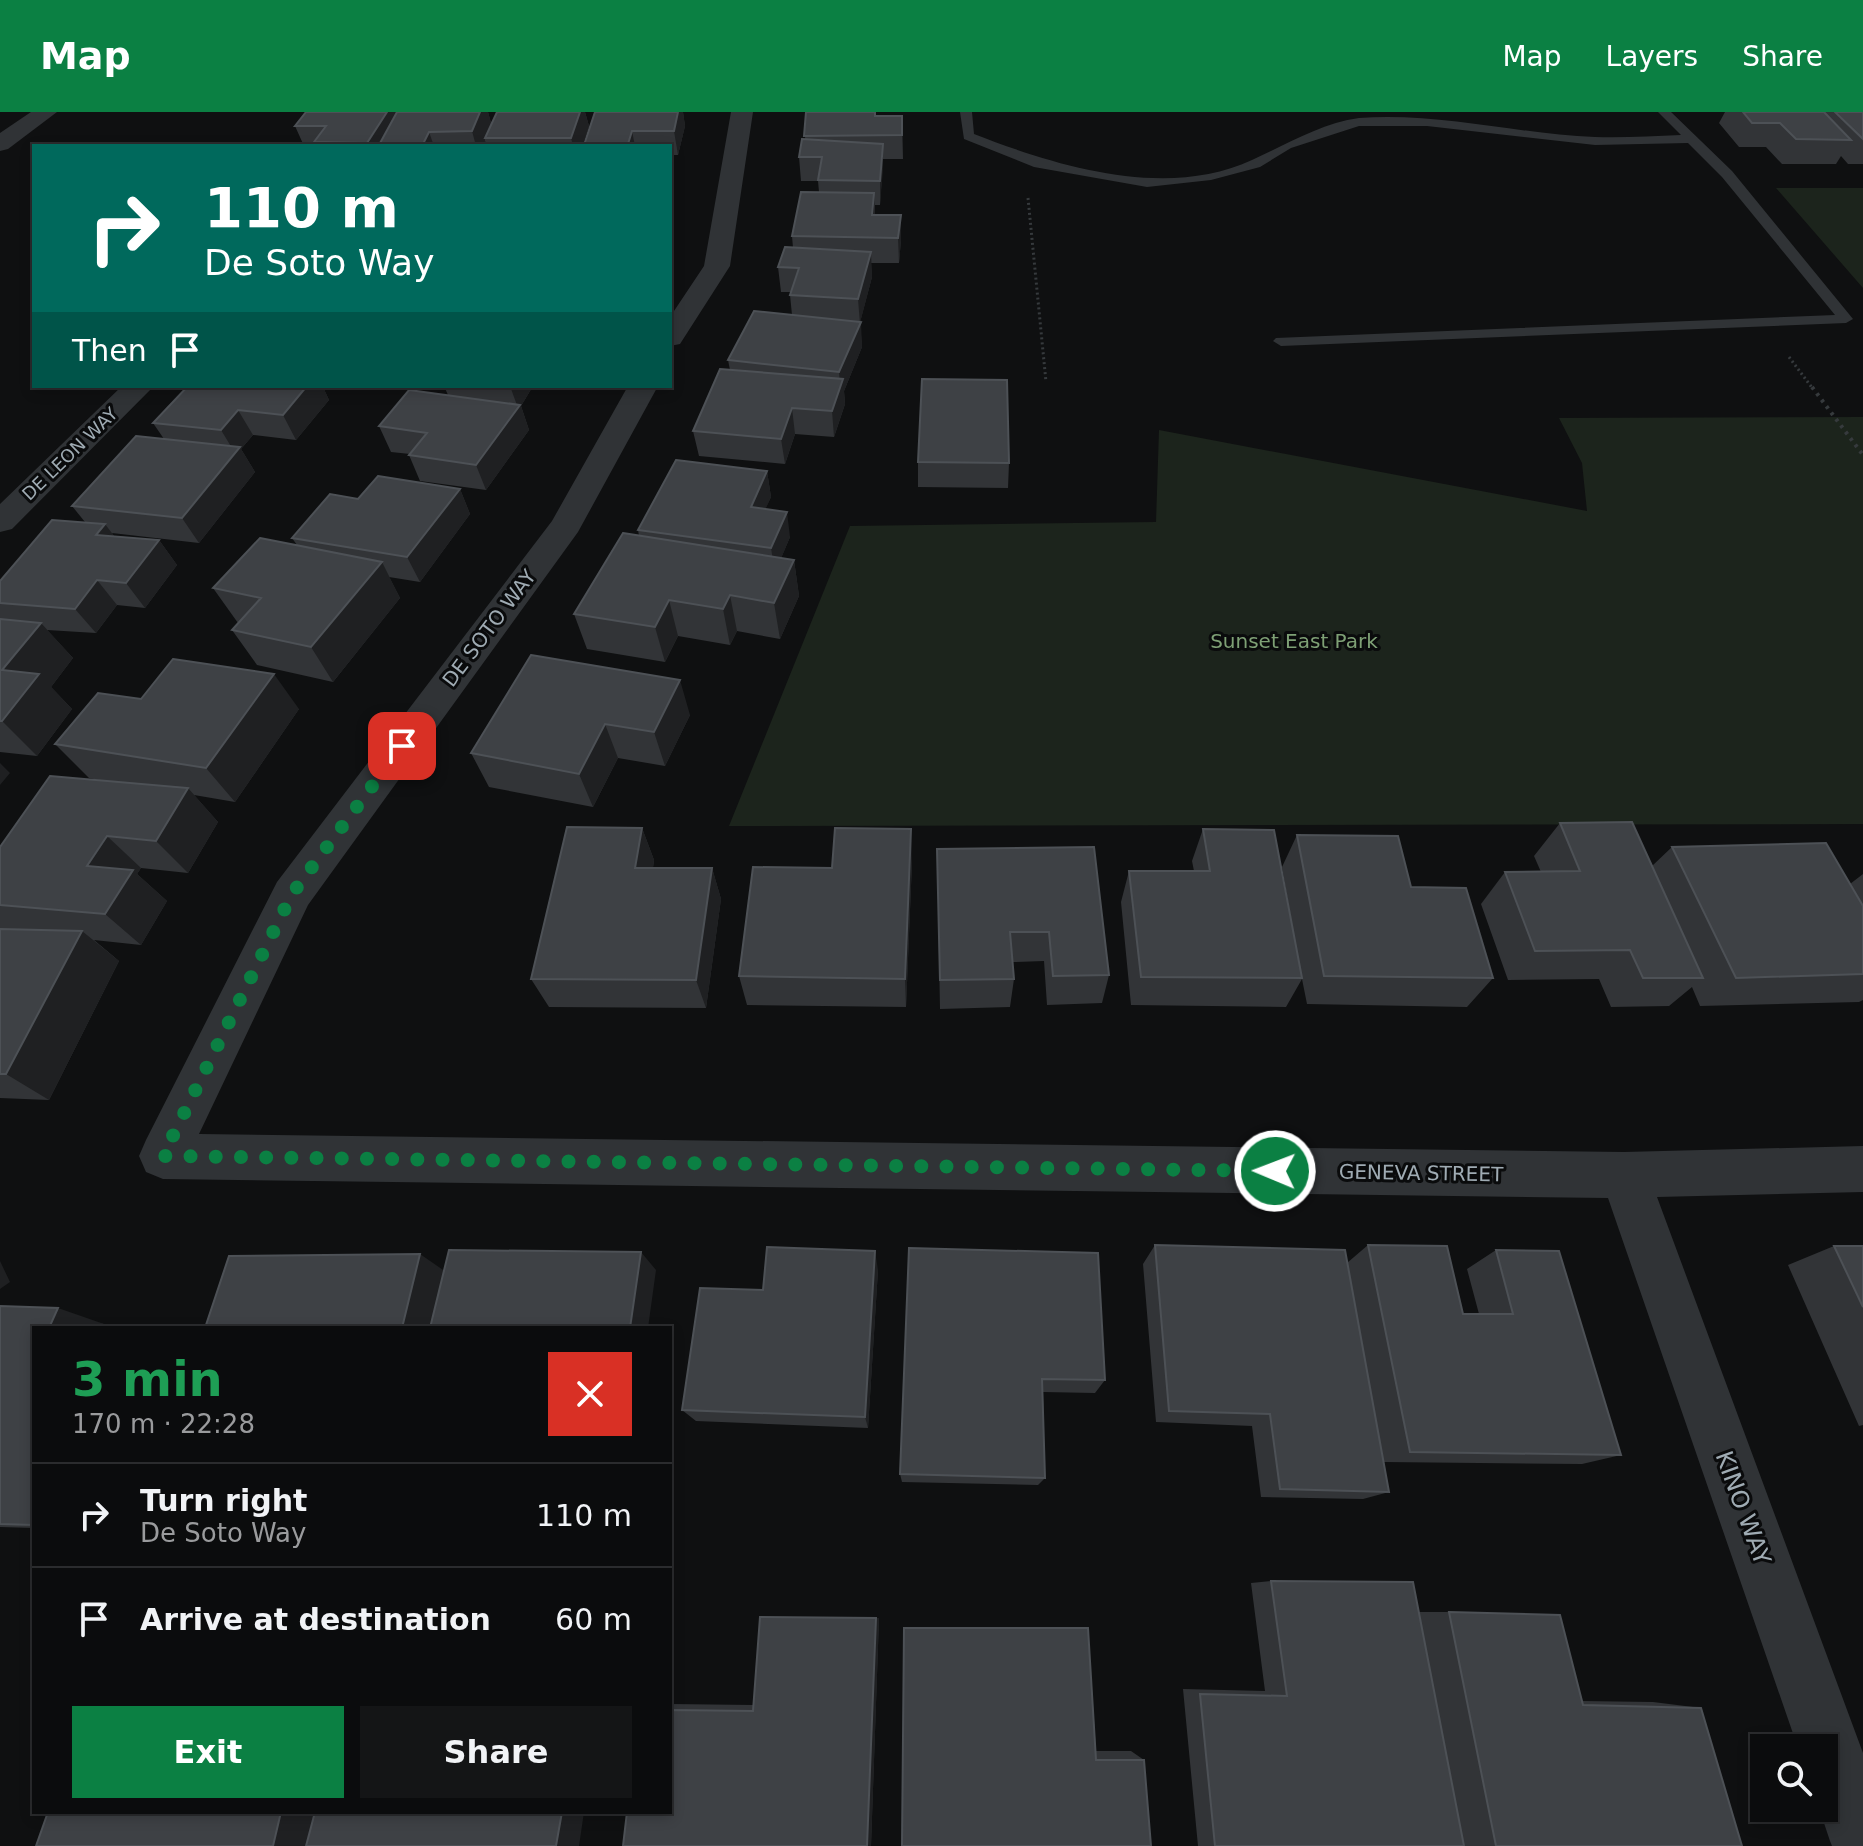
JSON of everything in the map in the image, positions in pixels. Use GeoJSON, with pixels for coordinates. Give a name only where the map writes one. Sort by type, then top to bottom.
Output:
{"type":"FeatureCollection","features":[{"type":"Feature","properties":{"kind":"street"},"geometry":{"type":"LineString","coordinates":[[0,144],[46,112]]}},
{"type":"Feature","properties":{"kind":"street"},"geometry":{"type":"LineString","coordinates":[[672,332],[717,266],[742,112]]}},
{"type":"Feature","properties":{"kind":"street","name":"DE LEON WAY"},"geometry":{"type":"LineString","coordinates":[[0,522],[137,388]]}},
{"type":"Feature","properties":{"kind":"street","name":"DE SOTO WAY"},"geometry":{"type":"LineString","coordinates":[[163,1156],[292,894],[566,525],[642,388]]}},
{"type":"Feature","properties":{"kind":"street","name":"GENEVA STREET"},"geometry":{"type":"LineString","coordinates":[[163,1156],[1624,1175],[1863,1169]]}},
{"type":"Feature","properties":{"kind":"street","name":"KINO WAY"},"geometry":{"type":"LineString","coordinates":[[1624,1175],[1863,1841]]}},
{"type":"Feature","properties":{"kind":"lane"},"geometry":{"type":"LineString","coordinates":[[966,112],[968,136],[1039,164],[1147,183],[1211,176],[1255,164],[1287,145],[1358,122],[1427,122],[1595,141],[1687,139]]}},
{"type":"Feature","properties":{"kind":"lane"},"geometry":{"type":"LineString","coordinates":[[1281,341],[1846,319],[1727,174],[1687,139],[1664,112]]}},
{"type":"Feature","properties":{"kind":"path"},"geometry":{"type":"LineString","coordinates":[[1028,193],[1046,382]]}},
{"type":"Feature","properties":{"kind":"path"},"geometry":{"type":"LineString","coordinates":[[1765,323],[1863,455]]}},
{"type":"Feature","properties":{"kind":"green space"},"geometry":{"type":"Polygon","coordinates":[[[1776,188],[1863,188],[1863,288],[1776,188]]]}},
{"type":"Feature","properties":{"kind":"green space","name":"Sunset East Park"},"geometry":{"type":"Polygon","coordinates":[[[1863,417],[1863,824],[729,826],[850,526],[1156,522],[1159,430],[1587,511],[1582,463],[1559,418],[1863,417]]]}},
{"type":"Feature","properties":{"kind":"building"},"geometry":{"type":"Polygon","coordinates":[[[306,112],[387,112],[367,143],[314,142],[326,126],[295,126],[306,112]]]}},
{"type":"Feature","properties":{"kind":"building"},"geometry":{"type":"Polygon","coordinates":[[[397,112],[480,112],[472,131],[429,132],[423,144],[380,144],[397,112]]]}},
{"type":"Feature","properties":{"kind":"building"},"geometry":{"type":"Polygon","coordinates":[[[497,112],[580,112],[571,138],[485,138],[497,112]]]}},
{"type":"Feature","properties":{"kind":"building"},"geometry":{"type":"Polygon","coordinates":[[[595,112],[678,112],[674,131],[632,131],[628,144],[584,144],[595,112]]]}},
{"type":"Feature","properties":{"kind":"building"},"geometry":{"type":"Polygon","coordinates":[[[806,112],[875,112],[875,116],[902,116],[902,135],[804,136],[806,112]]]}},
{"type":"Feature","properties":{"kind":"building"},"geometry":{"type":"Polygon","coordinates":[[[1743,112],[1824,112],[1851,140],[1796,139],[1780,123],[1752,123],[1743,112]]]}},
{"type":"Feature","properties":{"kind":"building"},"geometry":{"type":"Polygon","coordinates":[[[1835,112],[1863,112],[1863,139],[1835,112]]]}},
{"type":"Feature","properties":{"kind":"building"},"geometry":{"type":"Polygon","coordinates":[[[802,139],[883,144],[880,181],[818,180],[822,157],[799,157],[802,139]]]}},
{"type":"Feature","properties":{"kind":"building"},"geometry":{"type":"Polygon","coordinates":[[[801,192],[874,193],[872,215],[901,215],[898,238],[792,236],[801,192]]]}},
{"type":"Feature","properties":{"kind":"building"},"geometry":{"type":"Polygon","coordinates":[[[785,247],[871,252],[858,299],[790,295],[799,268],[778,267],[785,247]]]}},
{"type":"Feature","properties":{"kind":"building"},"geometry":{"type":"Polygon","coordinates":[[[754,311],[861,322],[839,372],[728,360],[754,311]]]}},
{"type":"Feature","properties":{"kind":"building"},"geometry":{"type":"Polygon","coordinates":[[[720,369],[843,379],[832,411],[792,408],[781,439],[693,431],[720,369]]]}},
{"type":"Feature","properties":{"kind":"building"},"geometry":{"type":"Polygon","coordinates":[[[922,379],[1007,380],[1009,463],[918,462],[922,379]]]}},
{"type":"Feature","properties":{"kind":"building"},"geometry":{"type":"Polygon","coordinates":[[[186,388],[305,388],[283,415],[238,410],[221,430],[153,423],[186,388]]]}},
{"type":"Feature","properties":{"kind":"building"},"geometry":{"type":"Polygon","coordinates":[[[409,390],[520,405],[476,465],[409,455],[427,433],[379,426],[409,390]]]}},
{"type":"Feature","properties":{"kind":"building"},"geometry":{"type":"Polygon","coordinates":[[[136,436],[240,447],[182,518],[72,506],[136,436]]]}},
{"type":"Feature","properties":{"kind":"building"},"geometry":{"type":"Polygon","coordinates":[[[676,460],[767,471],[751,507],[787,512],[771,548],[638,530],[676,460]]]}},
{"type":"Feature","properties":{"kind":"building"},"geometry":{"type":"Polygon","coordinates":[[[378,476],[460,489],[407,557],[292,538],[330,494],[358,499],[378,476]]]}},
{"type":"Feature","properties":{"kind":"building"},"geometry":{"type":"Polygon","coordinates":[[[52,520],[105,524],[96,535],[159,540],[126,583],[97,580],[75,609],[0,603],[0,581],[52,520]]]}},
{"type":"Feature","properties":{"kind":"building"},"geometry":{"type":"Polygon","coordinates":[[[623,533],[794,560],[774,603],[730,595],[723,609],[669,600],[655,627],[574,614],[623,533]]]}},
{"type":"Feature","properties":{"kind":"building"},"geometry":{"type":"Polygon","coordinates":[[[260,538],[382,562],[311,647],[232,630],[261,598],[213,588],[260,538]]]}},
{"type":"Feature","properties":{"kind":"building"},"geometry":{"type":"Polygon","coordinates":[[[0,619],[41,623],[2,670],[39,674],[2,721],[0,721],[0,619]]]}},
{"type":"Feature","properties":{"kind":"building"},"geometry":{"type":"Polygon","coordinates":[[[531,655],[680,680],[654,732],[605,724],[579,774],[471,753],[531,655]]]}},
{"type":"Feature","properties":{"kind":"building"},"geometry":{"type":"Polygon","coordinates":[[[173,659],[274,674],[206,768],[55,744],[98,693],[141,699],[173,659]]]}},
{"type":"Feature","properties":{"kind":"building"},"geometry":{"type":"Polygon","coordinates":[[[50,776],[188,788],[156,841],[107,836],[87,866],[133,870],[105,914],[0,905],[0,847],[50,776]]]}},
{"type":"Feature","properties":{"kind":"building"},"geometry":{"type":"Polygon","coordinates":[[[1632,822],[1703,978],[1643,978],[1630,950],[1535,951],[1505,872],[1580,871],[1560,823],[1632,822]]]}},
{"type":"Feature","properties":{"kind":"building"},"geometry":{"type":"Polygon","coordinates":[[[567,827],[642,828],[635,868],[712,868],[696,980],[531,979],[567,827]]]}},
{"type":"Feature","properties":{"kind":"building"},"geometry":{"type":"Polygon","coordinates":[[[835,828],[911,829],[905,979],[739,976],[753,867],[832,868],[835,828]]]}},
{"type":"Feature","properties":{"kind":"building"},"geometry":{"type":"Polygon","coordinates":[[[1203,829],[1274,830],[1302,978],[1141,977],[1129,871],[1210,871],[1203,829]]]}},
{"type":"Feature","properties":{"kind":"building"},"geometry":{"type":"Polygon","coordinates":[[[1297,835],[1398,836],[1411,887],[1466,888],[1493,978],[1324,976],[1297,835]]]}},
{"type":"Feature","properties":{"kind":"building"},"geometry":{"type":"Polygon","coordinates":[[[1826,843],[1863,906],[1863,974],[1736,978],[1672,847],[1826,843]]]}},
{"type":"Feature","properties":{"kind":"building"},"geometry":{"type":"Polygon","coordinates":[[[1094,847],[1109,975],[1053,976],[1049,932],[1010,932],[1014,979],[940,980],[937,849],[1094,847]]]}},
{"type":"Feature","properties":{"kind":"building"},"geometry":{"type":"Polygon","coordinates":[[[0,929],[82,931],[6,1074],[0,1074],[0,929]]]}},
{"type":"Feature","properties":{"kind":"building"},"geometry":{"type":"Polygon","coordinates":[[[1155,1245],[1345,1250],[1389,1492],[1280,1489],[1270,1414],[1169,1411],[1155,1245]]]}},
{"type":"Feature","properties":{"kind":"building"},"geometry":{"type":"Polygon","coordinates":[[[1368,1245],[1447,1246],[1463,1314],[1513,1314],[1496,1250],[1559,1251],[1621,1455],[1410,1452],[1368,1245]]]}},
{"type":"Feature","properties":{"kind":"building"},"geometry":{"type":"Polygon","coordinates":[[[1834,1246],[1863,1246],[1863,1307],[1834,1246]]]}},
{"type":"Feature","properties":{"kind":"building"},"geometry":{"type":"Polygon","coordinates":[[[767,1247],[875,1251],[865,1417],[682,1410],[700,1288],[763,1290],[767,1247]]]}},
{"type":"Feature","properties":{"kind":"building"},"geometry":{"type":"Polygon","coordinates":[[[909,1248],[1098,1253],[1105,1380],[1042,1379],[1045,1478],[900,1474],[909,1248]]]}},
{"type":"Feature","properties":{"kind":"building"},"geometry":{"type":"Polygon","coordinates":[[[449,1250],[641,1252],[630,1326],[430,1326],[449,1250]]]}},
{"type":"Feature","properties":{"kind":"building"},"geometry":{"type":"Polygon","coordinates":[[[420,1254],[402,1326],[206,1326],[229,1256],[420,1254]]]}},
{"type":"Feature","properties":{"kind":"building"},"geometry":{"type":"Polygon","coordinates":[[[0,1306],[58,1308],[50,1326],[32,1326],[32,1525],[0,1524],[0,1306]]]}},
{"type":"Feature","properties":{"kind":"building"},"geometry":{"type":"Polygon","coordinates":[[[1271,1581],[1413,1582],[1464,1846],[1215,1846],[1200,1694],[1287,1696],[1271,1581]]]}},
{"type":"Feature","properties":{"kind":"building"},"geometry":{"type":"Polygon","coordinates":[[[1449,1612],[1560,1615],[1583,1705],[1701,1708],[1742,1846],[1496,1846],[1449,1612]]]}},
{"type":"Feature","properties":{"kind":"building"},"geometry":{"type":"Polygon","coordinates":[[[760,1617],[876,1618],[867,1846],[623,1846],[627,1814],[672,1814],[672,1710],[753,1711],[760,1617]]]}},
{"type":"Feature","properties":{"kind":"building"},"geometry":{"type":"Polygon","coordinates":[[[904,1628],[1088,1628],[1096,1760],[1144,1760],[1151,1846],[902,1846],[904,1628]]]}},
{"type":"Feature","properties":{"kind":"building"},"geometry":{"type":"Polygon","coordinates":[[[47,1814],[281,1814],[273,1846],[36,1846],[47,1814]]]}},
{"type":"Feature","properties":{"kind":"building"},"geometry":{"type":"Polygon","coordinates":[[[314,1814],[562,1814],[556,1846],[306,1846],[314,1814]]]}},
{"type":"Feature","properties":{"kind":"route"},"geometry":{"type":"LineString","coordinates":[[402,746],[292,894],[163,1156],[1275,1171]]}}]}
